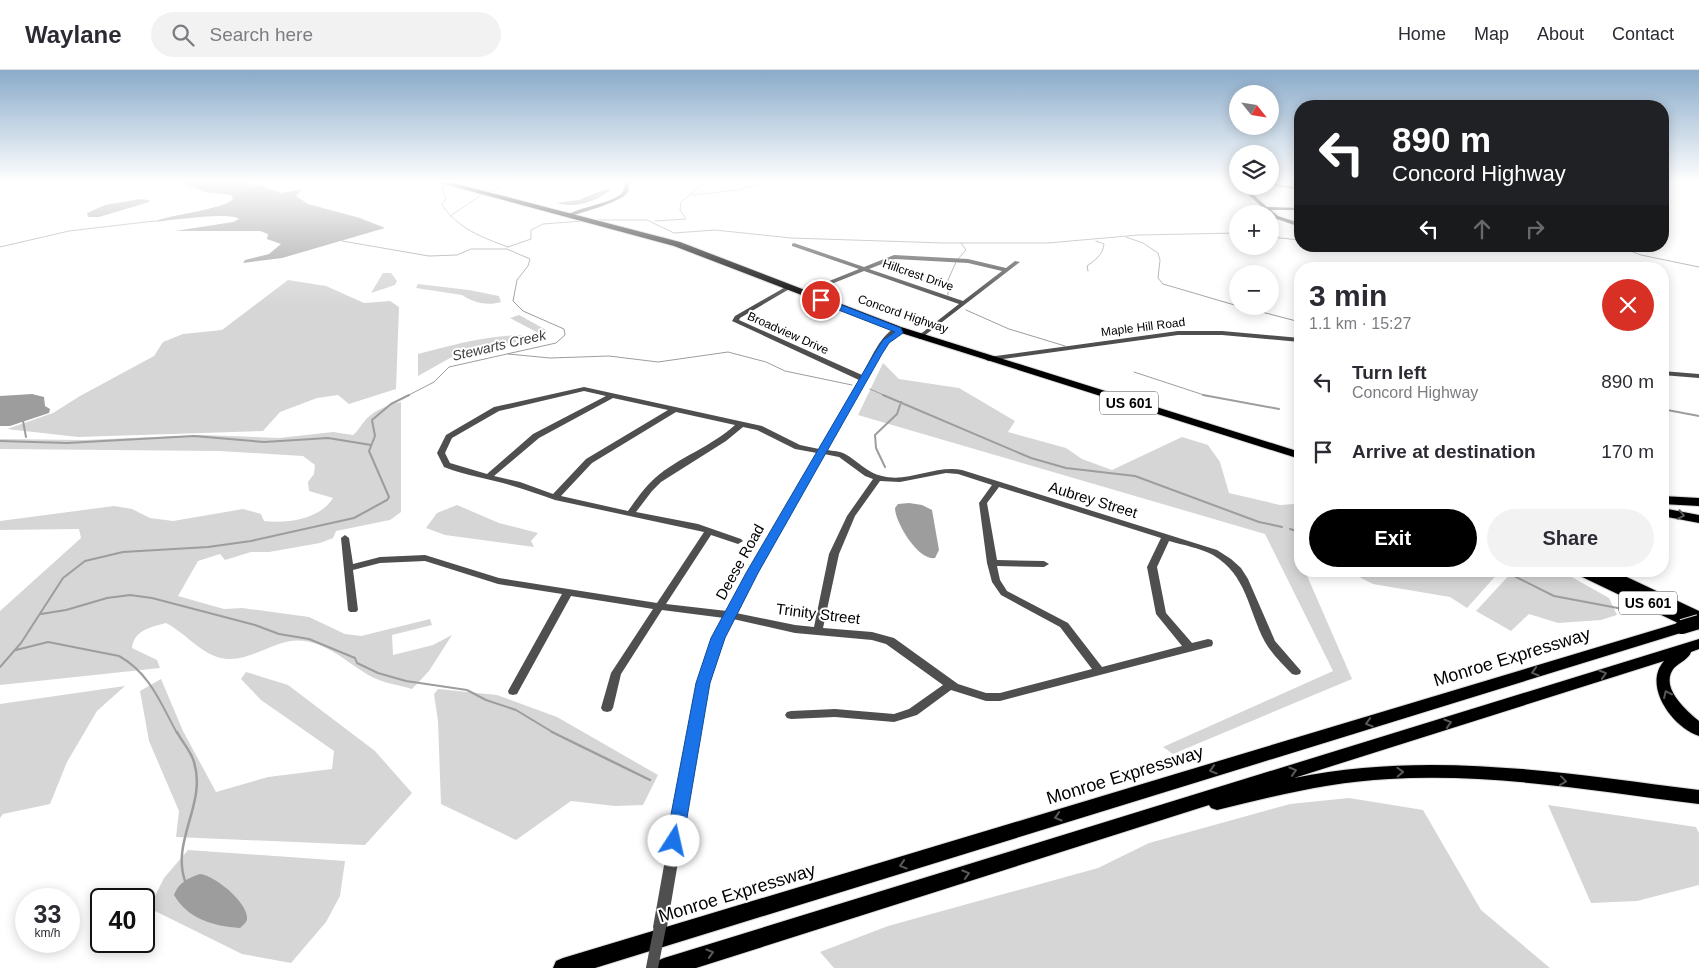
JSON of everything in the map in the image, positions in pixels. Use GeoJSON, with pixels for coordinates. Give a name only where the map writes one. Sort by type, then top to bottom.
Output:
{"type":"FeatureCollection","features":[{"type":"Feature","properties":{"kind":"highway","name":"Concord Highway"},"geometry":{"type":"LineString","coordinates":[[598,223],[677,244],[898,330],[1230,436],[1294,454]]}},
{"type":"Feature","properties":{"kind":"highway","name":"Concord Highway"},"geometry":{"type":"LineString","coordinates":[[1230,436],[1241,443],[1294,460]]}},
{"type":"Feature","properties":{"kind":"highway"},"geometry":{"type":"LineString","coordinates":[[1669,500],[1699,502]]}},
{"type":"Feature","properties":{"kind":"highway"},"geometry":{"type":"LineString","coordinates":[[1669,513],[1699,519]]}},
{"type":"Feature","properties":{"kind":"highway","name":"US 601"},"geometry":{"type":"LineString","coordinates":[[1594,577],[1699,627]]}},
{"type":"Feature","properties":{"kind":"highway","name":"US 601"},"geometry":{"type":"LineString","coordinates":[[1615,577],[1699,617]]}},
{"type":"Feature","properties":{"kind":"highway","name":"Monroe Expressway"},"geometry":{"type":"LineString","coordinates":[[563,968],[1699,622]]}},
{"type":"Feature","properties":{"kind":"highway"},"geometry":{"type":"LineString","coordinates":[[1696,645],[1669,664],[1664,672],[1663,683],[1675,707],[1699,730]]}},
{"type":"Feature","properties":{"kind":"highway"},"geometry":{"type":"LineString","coordinates":[[664,968],[1696,645]]}},
{"type":"Feature","properties":{"kind":"highway"},"geometry":{"type":"LineString","coordinates":[[1113,828],[1309,782],[1389,772],[1445,771],[1504,774],[1699,797]]}},
{"type":"Feature","properties":{"kind":"street","name":"Hillcrest Drive"},"geometry":{"type":"LineString","coordinates":[[794,245],[964,303]]}},
{"type":"Feature","properties":{"kind":"street"},"geometry":{"type":"LineString","coordinates":[[804,293],[891,258],[904,257],[968,262],[1007,270]]}},
{"type":"Feature","properties":{"kind":"street"},"geometry":{"type":"LineString","coordinates":[[920,337],[1017,262]]}},
{"type":"Feature","properties":{"kind":"street","name":"Broadview Drive"},"geometry":{"type":"LineString","coordinates":[[789,287],[737,317],[735,321],[864,379]]}},
{"type":"Feature","properties":{"kind":"street","name":"Deese Road"},"geometry":{"type":"LineString","coordinates":[[652,968],[703,683],[712,652],[730,615],[864,379],[886,342],[899,333],[898,330]]}},
{"type":"Feature","properties":{"kind":"street","name":"Maple Hill Road"},"geometry":{"type":"LineString","coordinates":[[988,359],[1178,333],[1222,333],[1294,339]]}},
{"type":"Feature","properties":{"kind":"street"},"geometry":{"type":"LineString","coordinates":[[1669,374],[1699,376]]}},
{"type":"Feature","properties":{"kind":"street","name":"Aubrey Street"},"geometry":{"type":"LineString","coordinates":[[489,476],[447,465],[440,453],[449,437],[492,411],[574,390],[595,390],[759,428],[798,447],[841,455],[868,474],[878,478],[900,480],[946,471],[959,472],[1214,552],[1230,560],[1241,573],[1270,641],[1280,656],[1296,671]]}},
{"type":"Feature","properties":{"kind":"street"},"geometry":{"type":"LineString","coordinates":[[489,476],[536,436],[613,395]]}},
{"type":"Feature","properties":{"kind":"street"},"geometry":{"type":"LineString","coordinates":[[555,496],[589,461],[675,409]]}},
{"type":"Feature","properties":{"kind":"street"},"geometry":{"type":"LineString","coordinates":[[630,514],[649,488],[662,476],[724,438],[741,424]]}},
{"type":"Feature","properties":{"kind":"street"},"geometry":{"type":"LineString","coordinates":[[489,476],[555,496],[709,531],[738,540]]}},
{"type":"Feature","properties":{"kind":"street"},"geometry":{"type":"LineString","coordinates":[[818,630],[834,554],[851,516],[878,478]]}},
{"type":"Feature","properties":{"kind":"street"},"geometry":{"type":"LineString","coordinates":[[997,484],[983,503],[995,580],[1004,593],[1064,626],[1099,671]]}},
{"type":"Feature","properties":{"kind":"street"},"geometry":{"type":"LineString","coordinates":[[607,708],[616,673],[658,606],[709,531]]}},
{"type":"Feature","properties":{"kind":"street"},"geometry":{"type":"LineString","coordinates":[[1166,537],[1152,567],[1161,614],[1190,648]]}},
{"type":"Feature","properties":{"kind":"street"},"geometry":{"type":"LineString","coordinates":[[344,538],[354,610]]}},
{"type":"Feature","properties":{"kind":"street","name":"Trinity Street"},"geometry":{"type":"LineString","coordinates":[[348,568],[380,560],[425,558],[498,581],[658,606],[730,615],[795,629],[872,636],[890,641],[951,685],[986,697],[1000,697],[1208,643]]}},
{"type":"Feature","properties":{"kind":"street"},"geometry":{"type":"LineString","coordinates":[[992,563],[1044,564]]}},
{"type":"Feature","properties":{"kind":"street"},"geometry":{"type":"LineString","coordinates":[[513,691],[569,591]]}},
{"type":"Feature","properties":{"kind":"street"},"geometry":{"type":"LineString","coordinates":[[791,715],[835,713],[894,718],[913,712],[951,685]]}},
{"type":"Feature","properties":{"kind":"shaded area"},"geometry":{"type":"Polygon","coordinates":[[[227,223],[372,223],[385,228],[282,258],[243,263],[245,260],[269,254],[281,244],[267,239],[268,234],[260,231],[175,231],[227,223]]]}},
{"type":"Feature","properties":{"kind":"shaded area"},"geometry":{"type":"Polygon","coordinates":[[[383,273],[391,273],[397,281],[395,285],[371,293],[383,273]]]}},
{"type":"Feature","properties":{"kind":"shaded area"},"geometry":{"type":"Polygon","coordinates":[[[288,280],[326,286],[364,303],[390,301],[399,307],[396,389],[349,404],[338,395],[317,398],[280,412],[263,431],[78,437],[7,429],[53,413],[80,396],[154,356],[163,342],[183,334],[222,330],[288,280]]]}},
{"type":"Feature","properties":{"kind":"shaded area"},"geometry":{"type":"Polygon","coordinates":[[[418,284],[469,290],[499,296],[501,302],[481,303],[462,295],[416,288],[418,284]]]}},
{"type":"Feature","properties":{"kind":"shaded area"},"geometry":{"type":"Polygon","coordinates":[[[519,315],[548,331],[542,335],[510,318],[519,315]]]}},
{"type":"Feature","properties":{"kind":"shaded area"},"geometry":{"type":"Polygon","coordinates":[[[522,335],[537,338],[503,344],[450,358],[418,376],[418,354],[482,339],[522,335]]]}},
{"type":"Feature","properties":{"kind":"shaded area"},"geometry":{"type":"Polygon","coordinates":[[[883,363],[899,379],[959,388],[1015,421],[1008,432],[1066,448],[1082,459],[1112,470],[1182,437],[1208,445],[1220,462],[1229,493],[1280,505],[1294,504],[1294,577],[1308,577],[1352,679],[1173,754],[1163,747],[1333,671],[1265,534],[858,415],[883,363]]]}},
{"type":"Feature","properties":{"kind":"shaded area"},"geometry":{"type":"Polygon","coordinates":[[[32,394],[44,397],[45,406],[50,409],[49,413],[10,426],[0,426],[0,396],[32,394]]]}},
{"type":"Feature","properties":{"kind":"shaded area"},"geometry":{"type":"Polygon","coordinates":[[[401,402],[401,512],[390,520],[336,531],[333,538],[320,543],[269,552],[251,552],[225,560],[220,554],[198,561],[178,596],[224,609],[242,608],[309,617],[345,634],[361,636],[430,619],[432,625],[392,635],[393,655],[433,645],[452,635],[429,671],[412,689],[376,679],[332,651],[305,641],[283,643],[240,658],[217,657],[203,650],[166,623],[144,630],[136,637],[132,648],[157,660],[160,668],[0,685],[0,611],[81,538],[79,529],[0,530],[0,521],[114,506],[132,509],[150,518],[173,521],[243,509],[261,514],[264,521],[283,522],[312,515],[320,511],[333,498],[309,491],[308,482],[314,474],[315,465],[303,456],[219,451],[0,449],[0,439],[84,440],[203,435],[279,438],[333,432],[353,435],[375,412],[401,402]]]}},
{"type":"Feature","properties":{"kind":"shaded area"},"geometry":{"type":"Polygon","coordinates":[[[898,504],[922,505],[932,510],[939,550],[935,558],[928,557],[922,553],[903,531],[895,508],[898,504]]]}},
{"type":"Feature","properties":{"kind":"shaded area"},"geometry":{"type":"Polygon","coordinates":[[[457,505],[499,523],[538,533],[531,541],[534,547],[445,535],[426,528],[437,513],[457,505]]]}},
{"type":"Feature","properties":{"kind":"shaded area"},"geometry":{"type":"Polygon","coordinates":[[[1359,577],[1495,577],[1467,608],[1450,597],[1373,584],[1359,577]]]}},
{"type":"Feature","properties":{"kind":"shaded area"},"geometry":{"type":"Polygon","coordinates":[[[1507,577],[1572,577],[1609,598],[1617,615],[1601,620],[1558,623],[1529,614],[1511,631],[1476,611],[1507,577]]]}},
{"type":"Feature","properties":{"kind":"shaded area"},"geometry":{"type":"Polygon","coordinates":[[[246,672],[288,685],[375,751],[412,793],[365,845],[176,837],[179,811],[149,741],[140,691],[161,679],[183,731],[216,792],[268,777],[332,769],[334,751],[261,700],[241,679],[246,672]]]}},
{"type":"Feature","properties":{"kind":"shaded area"},"geometry":{"type":"Polygon","coordinates":[[[125,686],[97,711],[67,762],[50,804],[3,814],[0,818],[0,704],[125,686]]]}},
{"type":"Feature","properties":{"kind":"shaded area"},"geometry":{"type":"Polygon","coordinates":[[[438,689],[497,695],[557,717],[658,775],[643,805],[615,806],[571,801],[516,840],[441,804],[438,721],[434,694],[438,689]]]}},
{"type":"Feature","properties":{"kind":"shaded area"},"geometry":{"type":"Polygon","coordinates":[[[1349,798],[1423,810],[1481,910],[1550,968],[834,968],[820,952],[888,926],[1098,868],[1149,843],[1290,804],[1349,798]]]}},
{"type":"Feature","properties":{"kind":"shaded area"},"geometry":{"type":"Polygon","coordinates":[[[1548,805],[1696,827],[1699,833],[1699,885],[1637,901],[1591,903],[1548,805]]]}},
{"type":"Feature","properties":{"kind":"shaded area"},"geometry":{"type":"Polygon","coordinates":[[[188,850],[345,861],[340,896],[326,922],[291,963],[242,954],[155,911],[155,896],[164,878],[188,850]]]}},
{"type":"Feature","properties":{"kind":"shaded area"},"geometry":{"type":"Polygon","coordinates":[[[200,874],[222,884],[237,898],[246,913],[247,919],[240,928],[202,920],[186,910],[174,895],[181,884],[200,874]]]}},
{"type":"Feature","properties":{"kind":"waterway"},"geometry":{"type":"LineString","coordinates":[[0,247],[69,231],[138,223]]}},
{"type":"Feature","properties":{"kind":"waterway","name":"Stewarts Creek"},"geometry":{"type":"LineString","coordinates":[[459,223],[489,240],[508,247],[531,239],[531,230],[543,224],[558,223]]}},
{"type":"Feature","properties":{"kind":"waterway","name":"Stewarts Creek"},"geometry":{"type":"LineString","coordinates":[[653,223],[674,233],[715,230],[791,238],[961,243]]}},
{"type":"Feature","properties":{"kind":"waterway","name":"Stewarts Creek"},"geometry":{"type":"LineString","coordinates":[[961,243],[1048,243],[1138,235],[1229,233]]}},
{"type":"Feature","properties":{"kind":"waterway"},"geometry":{"type":"LineString","coordinates":[[1126,237],[1143,243],[1158,253],[1160,260],[1158,278],[1163,284],[1229,303]]}},
{"type":"Feature","properties":{"kind":"waterway","name":"Stewarts Creek"},"geometry":{"type":"LineString","coordinates":[[1279,238],[1294,239]]}},
{"type":"Feature","properties":{"kind":"waterway","name":"Stewarts Creek"},"geometry":{"type":"LineString","coordinates":[[344,239],[342,241],[429,256],[457,255],[471,249],[507,249],[530,259],[528,266],[517,280],[513,301],[523,311],[564,329],[565,335],[556,343],[449,367],[434,382],[407,396]]}},
{"type":"Feature","properties":{"kind":"waterway"},"geometry":{"type":"LineString","coordinates":[[1088,271],[1087,266],[1098,257],[1103,248],[1104,244],[1096,241]]}},
{"type":"Feature","properties":{"kind":"waterway"},"geometry":{"type":"LineString","coordinates":[[958,259],[966,250],[961,243]]}},
{"type":"Feature","properties":{"kind":"waterway"},"geometry":{"type":"LineString","coordinates":[[1633,252],[1699,267]]}},
{"type":"Feature","properties":{"kind":"waterway"},"geometry":{"type":"LineString","coordinates":[[948,295],[948,280],[956,262]]}},
{"type":"Feature","properties":{"kind":"waterway"},"geometry":{"type":"LineString","coordinates":[[966,310],[1009,329],[1065,346]]}},
{"type":"Feature","properties":{"kind":"waterway"},"geometry":{"type":"LineString","coordinates":[[1273,315],[1294,320]]}},
{"type":"Feature","properties":{"kind":"waterway"},"geometry":{"type":"LineString","coordinates":[[508,354],[550,358],[609,356],[658,362],[728,352],[766,362],[785,371],[852,385]]}},
{"type":"Feature","properties":{"kind":"waterway"},"geometry":{"type":"LineString","coordinates":[[1134,372],[1205,395]]}},
{"type":"Feature","properties":{"kind":"waterway"},"geometry":{"type":"LineString","coordinates":[[870,389],[886,396]]}},
{"type":"Feature","properties":{"kind":"waterway"},"geometry":{"type":"LineString","coordinates":[[883,395],[901,403]]}},
{"type":"Feature","properties":{"kind":"waterway"},"geometry":{"type":"LineString","coordinates":[[1205,395],[1279,409]]}},
{"type":"Feature","properties":{"kind":"waterway","name":"Stewarts Creek"},"geometry":{"type":"LineString","coordinates":[[0,667],[21,643],[63,578],[85,561],[123,552],[208,547],[251,541],[354,518],[387,500],[389,497],[369,451],[375,436],[372,420],[391,404],[407,396]]}},
{"type":"Feature","properties":{"kind":"waterway"},"geometry":{"type":"LineString","coordinates":[[885,467],[876,448],[875,435],[897,414],[901,403]]}},
{"type":"Feature","properties":{"kind":"waterway"},"geometry":{"type":"LineString","coordinates":[[901,403],[1031,458],[1066,468],[1135,476],[1259,522],[1282,527]]}},
{"type":"Feature","properties":{"kind":"waterway"},"geometry":{"type":"LineString","coordinates":[[1669,410],[1699,416]]}},
{"type":"Feature","properties":{"kind":"waterway"},"geometry":{"type":"LineString","coordinates":[[23,421],[26,437]]}},
{"type":"Feature","properties":{"kind":"waterway"},"geometry":{"type":"LineString","coordinates":[[0,441],[67,443],[194,436],[264,442],[328,438],[371,445]]}},
{"type":"Feature","properties":{"kind":"waterway"},"geometry":{"type":"LineString","coordinates":[[1290,529],[1294,530]]}},
{"type":"Feature","properties":{"kind":"waterway"},"geometry":{"type":"LineString","coordinates":[[1516,577],[1554,596],[1623,609]]}},
{"type":"Feature","properties":{"kind":"waterway"},"geometry":{"type":"LineString","coordinates":[[41,614],[66,610],[107,598],[130,595],[152,598],[255,625],[279,634],[309,639],[355,658],[357,663],[378,673],[406,681],[467,690],[486,700],[516,710],[554,733]]}},
{"type":"Feature","properties":{"kind":"waterway"},"geometry":{"type":"LineString","coordinates":[[16,650],[48,642],[119,656],[130,663],[147,680],[177,733]]}},
{"type":"Feature","properties":{"kind":"waterway"},"geometry":{"type":"LineString","coordinates":[[177,732],[193,758],[197,777],[193,807],[182,851],[185,881]]}},
{"type":"Feature","properties":{"kind":"waterway"},"geometry":{"type":"LineString","coordinates":[[554,733],[650,780]]}},
{"type":"Feature","properties":{"kind":"route"},"geometry":{"type":"LineString","coordinates":[[674,841],[703,683],[718,638],[752,573],[878,354],[886,342],[899,333],[898,330],[821,300]]}}]}
